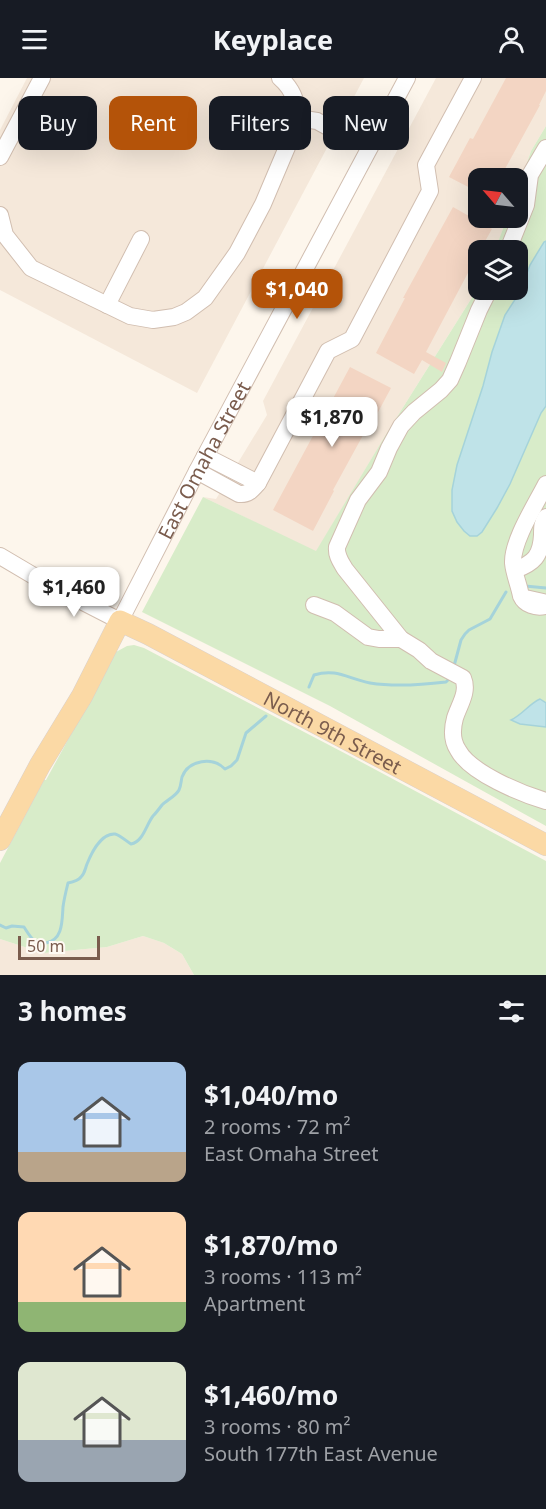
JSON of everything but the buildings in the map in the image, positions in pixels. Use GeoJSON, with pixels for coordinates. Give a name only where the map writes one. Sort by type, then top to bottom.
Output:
{"type":"FeatureCollection","features":[{"type":"Feature","properties":{"kind":"main road","name":"East Omaha Street"},"geometry":{"type":"LineString","coordinates":[[0,840],[40,765],[82,696],[120,621]]}},
{"type":"Feature","properties":{"kind":"main road","name":"North 9th Street"},"geometry":{"type":"LineString","coordinates":[[120,621],[546,845]]}},
{"type":"Feature","properties":{"kind":"street"},"geometry":{"type":"LineString","coordinates":[[0,157],[42,78]]}},
{"type":"Feature","properties":{"kind":"street"},"geometry":{"type":"LineString","coordinates":[[280,78],[294,96]]}},
{"type":"Feature","properties":{"kind":"street","name":"East Omaha Street"},"geometry":{"type":"LineString","coordinates":[[397,96],[407,78]]}},
{"type":"Feature","properties":{"kind":"street"},"geometry":{"type":"LineString","coordinates":[[197,471],[258,483],[328,351],[352,339],[430,191],[426,165],[473,78]]}},
{"type":"Feature","properties":{"kind":"street"},"geometry":{"type":"LineString","coordinates":[[511,240],[526,205],[530,175],[546,148]]}},
{"type":"Feature","properties":{"kind":"street"},"geometry":{"type":"LineString","coordinates":[[0,215],[5,235],[31,268],[130,316],[153,320],[180,315],[205,298],[237,253],[263,204],[285,150]]}},
{"type":"Feature","properties":{"kind":"street","name":"East Omaha Street"},"geometry":{"type":"LineString","coordinates":[[120,621],[368,150]]}},
{"type":"Feature","properties":{"kind":"street"},"geometry":{"type":"LineString","coordinates":[[106,305],[141,239]]}},
{"type":"Feature","properties":{"kind":"street"},"geometry":{"type":"LineString","coordinates":[[484,300],[450,380],[401,426],[379,472],[358,500],[336,547],[345,569],[401,639],[419,650],[431,662],[463,678],[465,686],[453,730],[456,748],[462,757],[518,792],[546,801]]}},
{"type":"Feature","properties":{"kind":"street"},"geometry":{"type":"LineString","coordinates":[[205,456],[225,476]]}},
{"type":"Feature","properties":{"kind":"street"},"geometry":{"type":"LineString","coordinates":[[521,596],[513,564],[514,555],[520,536],[546,484]]}},
{"type":"Feature","properties":{"kind":"street"},"geometry":{"type":"LineString","coordinates":[[515,570],[536,558],[541,550],[542,527],[546,516]]}},
{"type":"Feature","properties":{"kind":"street"},"geometry":{"type":"LineString","coordinates":[[0,556],[54,588],[120,621]]}},
{"type":"Feature","properties":{"kind":"street"},"geometry":{"type":"LineString","coordinates":[[314,605],[335,613],[368,637],[401,639]]}},
{"type":"Feature","properties":{"kind":"shaded area"},"geometry":{"type":"Polygon","coordinates":[[[27,78],[364,78],[354,96],[323,96],[323,150],[326,150],[197,393],[0,290],[0,130],[27,78]]]}},
{"type":"Feature","properties":{"kind":"shaded area"},"geometry":{"type":"Polygon","coordinates":[[[436,78],[546,78],[546,126],[531,151],[525,168],[468,168],[468,228],[503,228],[499,240],[468,240],[468,300],[470,300],[385,436],[316,552],[203,497],[216,499],[267,415],[263,401],[397,150],[409,150],[409,128],[436,78]]]}},
{"type":"Feature","properties":{"kind":"shaded area"},"geometry":{"type":"Polygon","coordinates":[[[143,936],[164,943],[182,954],[194,975],[0,975],[0,939],[43,953],[107,947],[143,936]]]}},
{"type":"Feature","properties":{"kind":"green space"},"geometry":{"type":"Polygon","coordinates":[[[546,126],[546,826],[330,706],[142,612],[203,497],[316,551],[470,300],[528,300],[528,240],[499,240],[503,228],[528,228],[528,168],[525,168],[531,151],[546,126]]]}},
{"type":"Feature","properties":{"kind":"green space"},"geometry":{"type":"Polygon","coordinates":[[[134,645],[144,648],[350,756],[546,861],[546,975],[194,975],[182,954],[164,943],[143,936],[107,947],[43,953],[0,939],[0,863],[116,652],[134,645]]]}},
{"type":"Feature","properties":{"kind":"water"},"geometry":{"type":"Polygon","coordinates":[[[546,241],[546,406],[497,508],[482,532],[477,536],[470,536],[457,522],[452,511],[452,490],[457,465],[505,315],[515,300],[528,300],[528,270],[546,241]]]}},
{"type":"Feature","properties":{"kind":"water"},"geometry":{"type":"Polygon","coordinates":[[[540,699],[546,703],[546,727],[520,724],[511,720],[519,715],[540,699]]]}},
{"type":"Feature","properties":{"kind":"waterway"},"geometry":{"type":"LineString","coordinates":[[525,586],[546,588]]}},
{"type":"Feature","properties":{"kind":"waterway"},"geometry":{"type":"LineString","coordinates":[[454,666],[461,640],[465,634],[490,619],[506,592]]}},
{"type":"Feature","properties":{"kind":"waterway"},"geometry":{"type":"LineString","coordinates":[[309,687],[314,675],[322,673],[336,673],[370,683],[389,685],[446,682],[450,678]]}},
{"type":"Feature","properties":{"kind":"waterway"},"geometry":{"type":"LineString","coordinates":[[0,925],[6,928],[24,927],[32,939],[38,942],[46,943],[56,938],[62,924],[63,904],[68,883],[77,880],[82,875],[101,840],[115,834],[131,844],[139,840],[153,816],[178,792],[182,777],[190,766],[202,762],[214,763],[225,769],[231,766],[237,760],[246,733],[266,716]]}}]}
